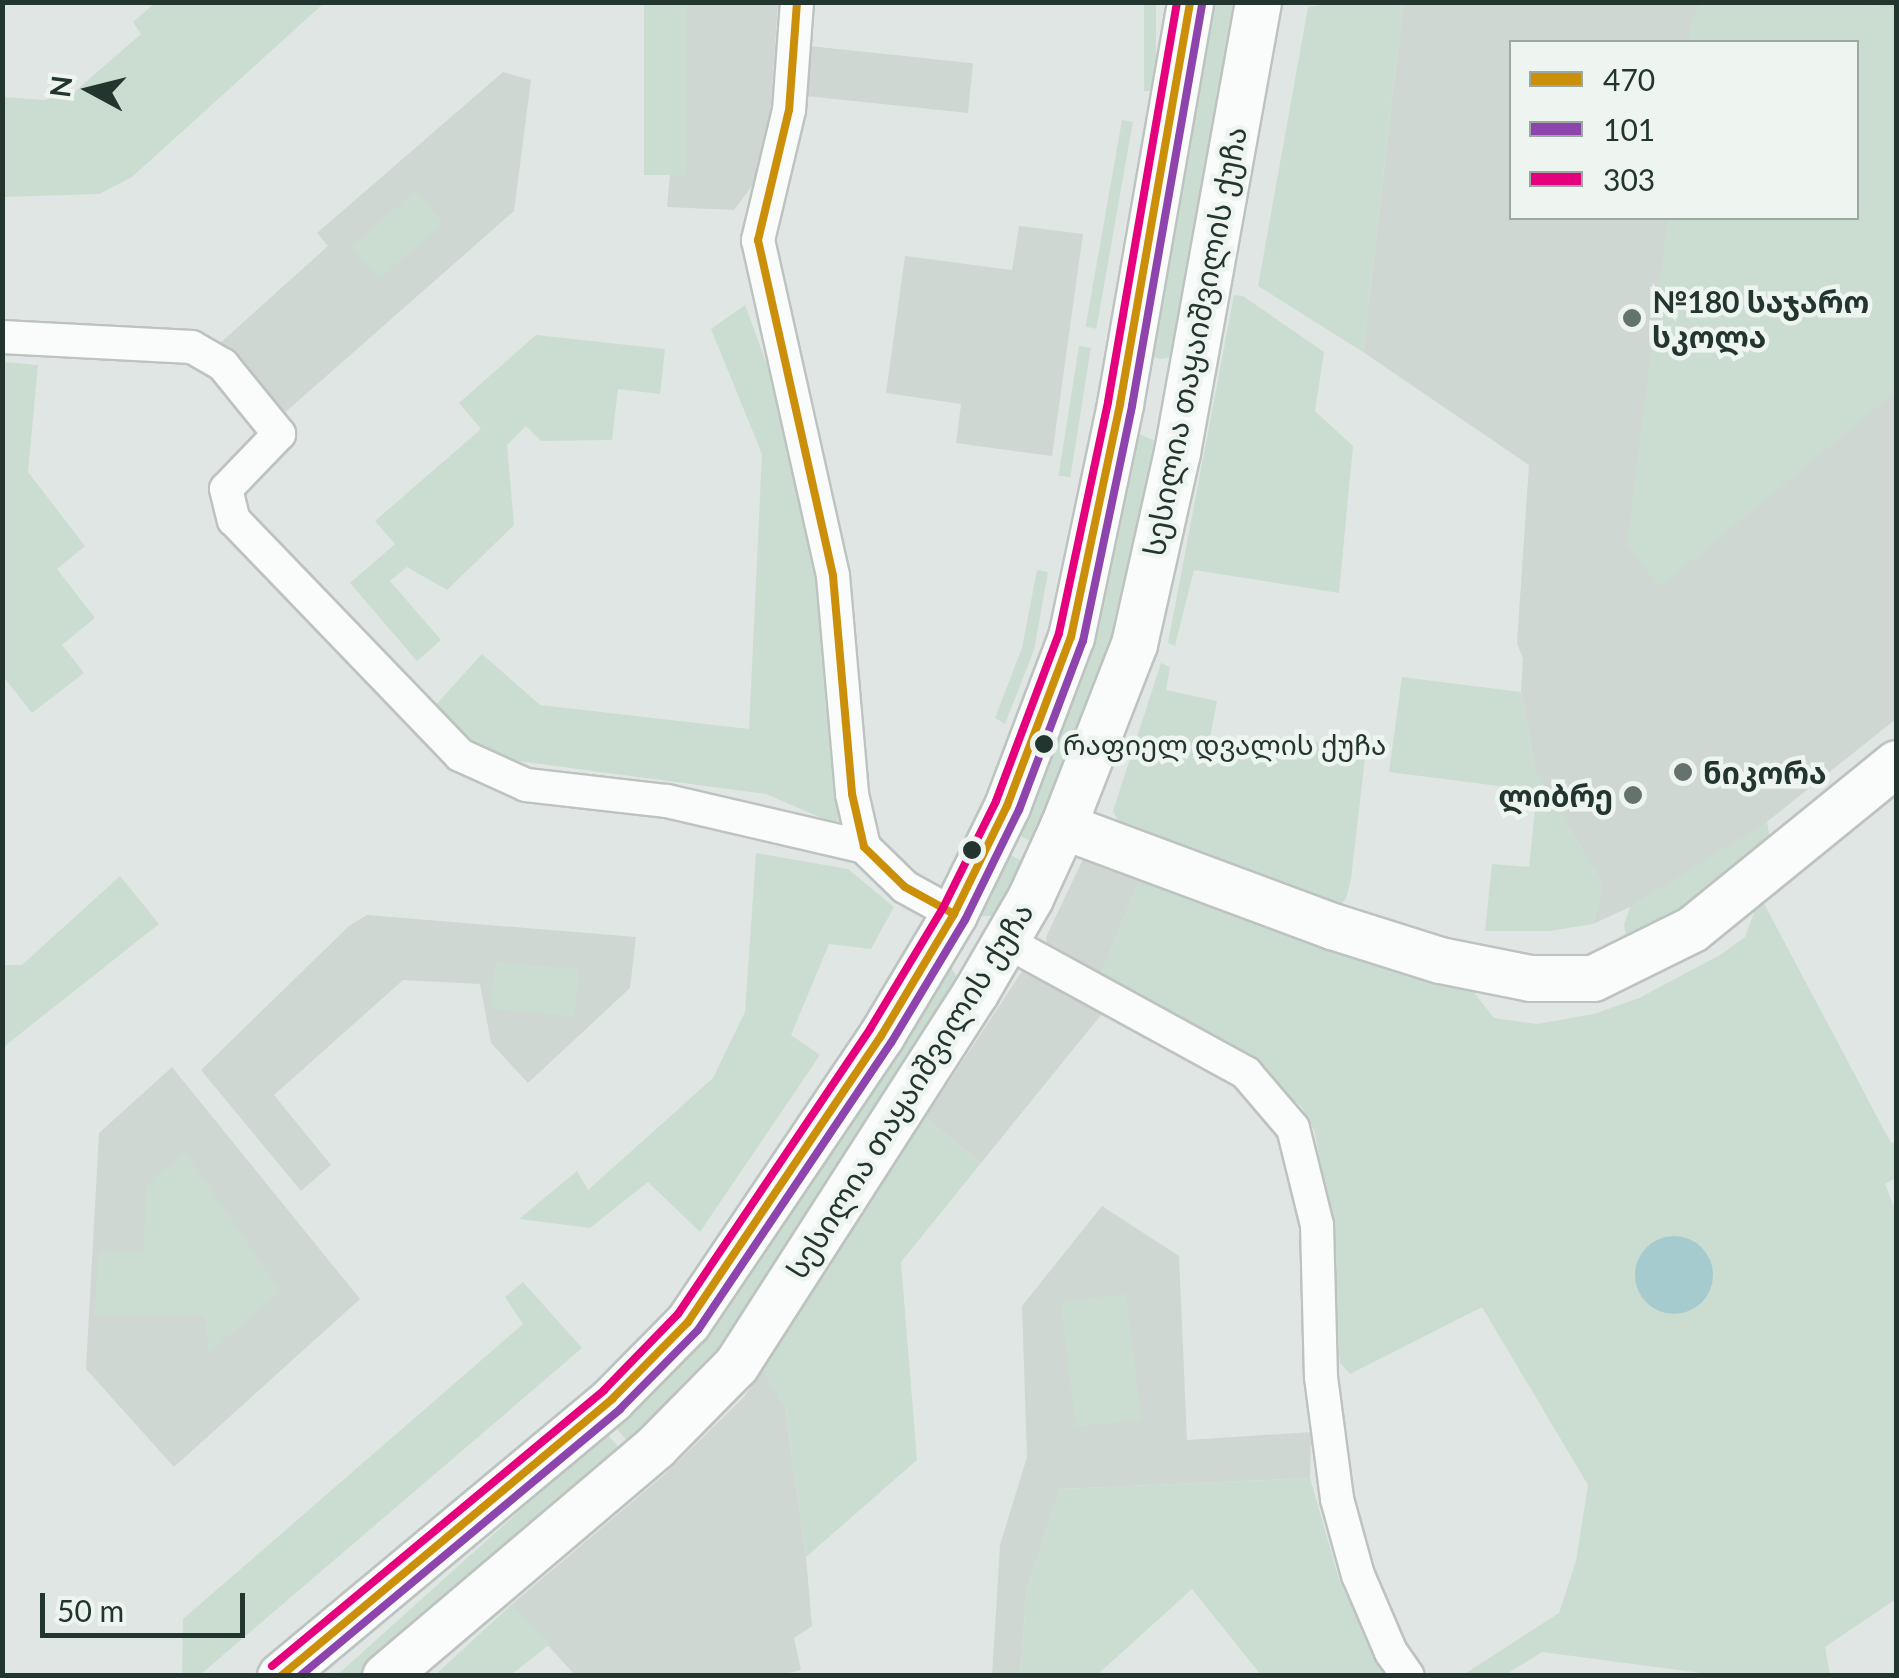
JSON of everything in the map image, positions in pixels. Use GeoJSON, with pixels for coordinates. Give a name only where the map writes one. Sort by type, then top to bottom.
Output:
{"type":"FeatureCollection","features":[{"type":"Feature","properties":{"kind":"main road","name":"სესილია თაყაიშვილის ქუჩა"},"geometry":{"type":"LineString","coordinates":[[280,1676],[612,1400],[688,1322],[944,932],[1007,806],[1070,637],[1114,435],[1190,2]]}},
{"type":"Feature","properties":{"kind":"main road","name":"სესილია თაყაიშვილის ქუჩა"},"geometry":{"type":"LineString","coordinates":[[385,1676],[656,1446],[736,1365],[1007,942],[1064,826],[1134,644],[1176,452],[1258,2]]}},
{"type":"Feature","properties":{"kind":"main road"},"geometry":{"type":"LineString","coordinates":[[1130,347],[1139,363],[1150,370],[1176,370],[1193,361]]}},
{"type":"Feature","properties":{"kind":"main road"},"geometry":{"type":"LineString","coordinates":[[1114,435],[1131,416],[1154,412],[1166,418],[1173,429],[1176,452]]}},
{"type":"Feature","properties":{"kind":"main road"},"geometry":{"type":"LineString","coordinates":[[1064,826],[1332,926],[1440,960],[1530,978],[1593,978],[1692,930],[1894,771]]}},
{"type":"Feature","properties":{"kind":"main road"},"geometry":{"type":"LineString","coordinates":[[944,932],[1007,942]]}},
{"type":"Feature","properties":{"kind":"main road"},"geometry":{"type":"LineString","coordinates":[[944,932],[952,951],[974,966],[975,993]]}},
{"type":"Feature","properties":{"kind":"street"},"geometry":{"type":"LineString","coordinates":[[797,2],[789,110],[758,240],[833,576],[852,794],[864,847]]}},
{"type":"Feature","properties":{"kind":"street"},"geometry":{"type":"LineString","coordinates":[[2,338],[192,347],[211,354],[224,365],[280,434],[226,489],[234,520],[460,756],[526,785],[666,802],[864,847],[944,932]]}},
{"type":"Feature","properties":{"kind":"street"},"geometry":{"type":"LineString","coordinates":[[1007,942],[1246,1073],[1292,1128],[1317,1225],[1322,1401],[1337,1499],[1358,1575],[1391,1652],[1408,1676]]}},
{"type":"Feature","properties":{"kind":"shaded area"},"geometry":{"type":"Polygon","coordinates":[[[686,3],[778,3],[767,166],[734,210],[667,207],[686,3]]]}},
{"type":"Feature","properties":{"kind":"shaded area","name":"№180 საჯარო სკოლა"},"geometry":{"type":"Polygon","coordinates":[[[1403,3],[1896,3],[1896,719],[1758,829],[1630,907],[1593,924],[1603,885],[1536,773],[1521,692],[1523,659],[1517,643],[1529,465],[1363,352],[1403,3]]]}},
{"type":"Feature","properties":{"kind":"shaded area"},"geometry":{"type":"Polygon","coordinates":[[[809,46],[973,63],[968,113],[804,96],[809,46]]]}},
{"type":"Feature","properties":{"kind":"shaded area"},"geometry":{"type":"Polygon","coordinates":[[[503,72],[531,80],[514,211],[281,416],[218,345],[328,246],[317,233],[503,72]]]}},
{"type":"Feature","properties":{"kind":"shaded area"},"geometry":{"type":"Polygon","coordinates":[[[1019,226],[1083,234],[1052,456],[956,443],[961,404],[886,393],[905,256],[1012,270],[1019,226]]]}},
{"type":"Feature","properties":{"kind":"shaded area"},"geometry":{"type":"Polygon","coordinates":[[[1085,855],[1144,869],[1099,979],[1048,950],[1046,937],[1085,855]]]}},
{"type":"Feature","properties":{"kind":"shaded area"},"geometry":{"type":"Polygon","coordinates":[[[367,915],[636,937],[630,988],[528,1083],[491,1043],[480,984],[403,980],[274,1095],[331,1165],[301,1191],[201,1070],[349,926],[367,915]]]}},
{"type":"Feature","properties":{"kind":"shaded area"},"geometry":{"type":"Polygon","coordinates":[[[1027,964],[1109,1005],[981,1163],[925,1118],[1027,964]]]}},
{"type":"Feature","properties":{"kind":"shaded area"},"geometry":{"type":"Polygon","coordinates":[[[172,1067],[360,1299],[174,1467],[86,1369],[99,1133],[172,1067]]]}},
{"type":"Feature","properties":{"kind":"shaded area"},"geometry":{"type":"Polygon","coordinates":[[[1102,1206],[1179,1256],[1187,1440],[1311,1432],[1310,1478],[1060,1489],[1027,1589],[1020,1675],[992,1676],[1000,1545],[1027,1457],[1022,1306],[1102,1206]]]}},
{"type":"Feature","properties":{"kind":"shaded area"},"geometry":{"type":"Polygon","coordinates":[[[763,1369],[785,1406],[806,1557],[812,1626],[794,1638],[801,1670],[777,1676],[575,1675],[511,1605],[665,1474],[743,1398],[763,1369]]]}},
{"type":"Feature","properties":{"kind":"green space"},"geometry":{"type":"Polygon","coordinates":[[[1702,2],[1846,2],[1896,9],[1896,391],[1660,587],[1627,545],[1668,220],[1859,220],[1859,40],[1689,40],[1692,17],[1702,2]]]}},
{"type":"Feature","properties":{"kind":"green space"},"geometry":{"type":"Polygon","coordinates":[[[155,3],[324,3],[132,177],[99,194],[3,197],[3,97],[43,100],[72,94],[141,34],[133,22],[155,3]]]}},
{"type":"Feature","properties":{"kind":"green space"},"geometry":{"type":"Polygon","coordinates":[[[644,3],[686,3],[686,175],[644,175],[644,3]]]}},
{"type":"Feature","properties":{"kind":"green space"},"geometry":{"type":"Polygon","coordinates":[[[1144,3],[1156,3],[1156,91],[1144,91],[1144,3]]]}},
{"type":"Feature","properties":{"kind":"green space"},"geometry":{"type":"Polygon","coordinates":[[[1208,3],[1237,3],[1170,357],[1161,359],[1148,356],[1208,3]]]}},
{"type":"Feature","properties":{"kind":"green space"},"geometry":{"type":"Polygon","coordinates":[[[1403,3],[1363,352],[1258,286],[1308,7],[1403,3]]]}},
{"type":"Feature","properties":{"kind":"green space"},"geometry":{"type":"Polygon","coordinates":[[[1122,120],[1133,122],[1096,329],[1086,327],[1122,120]]]}},
{"type":"Feature","properties":{"kind":"green space"},"geometry":{"type":"Polygon","coordinates":[[[415,191],[443,223],[379,279],[351,247],[415,191]]]}},
{"type":"Feature","properties":{"kind":"green space"},"geometry":{"type":"Polygon","coordinates":[[[1234,295],[1243,296],[1324,352],[1315,411],[1353,446],[1339,593],[1194,570],[1175,646],[1168,643],[1234,295]]]}},
{"type":"Feature","properties":{"kind":"green space"},"geometry":{"type":"Polygon","coordinates":[[[745,305],[808,477],[843,820],[831,822],[766,794],[518,761],[479,745],[433,708],[482,654],[540,705],[749,729],[762,454],[711,329],[745,305]]]}},
{"type":"Feature","properties":{"kind":"green space"},"geometry":{"type":"Polygon","coordinates":[[[536,335],[665,349],[660,394],[618,389],[612,440],[541,441],[526,426],[507,445],[514,525],[447,590],[407,567],[390,581],[441,640],[417,661],[350,583],[395,544],[375,521],[481,429],[459,403],[536,335]]]}},
{"type":"Feature","properties":{"kind":"green space"},"geometry":{"type":"Polygon","coordinates":[[[1079,346],[1091,348],[1070,477],[1059,475],[1079,346]]]}},
{"type":"Feature","properties":{"kind":"green space"},"geometry":{"type":"Polygon","coordinates":[[[3,362],[38,365],[28,472],[85,546],[57,569],[95,618],[62,645],[84,673],[32,713],[3,676],[3,362]]]}},
{"type":"Feature","properties":{"kind":"green space"},"geometry":{"type":"Polygon","coordinates":[[[1135,432],[1155,441],[1123,604],[1106,666],[1034,843],[1015,833],[1135,432]]]}},
{"type":"Feature","properties":{"kind":"green space"},"geometry":{"type":"Polygon","coordinates":[[[1037,570],[1048,572],[1034,650],[1005,724],[995,718],[1022,648],[1037,570]]]}},
{"type":"Feature","properties":{"kind":"green space"},"geometry":{"type":"Polygon","coordinates":[[[1161,663],[1170,667],[1166,690],[1217,701],[1209,743],[1270,751],[1273,736],[1366,749],[1351,879],[1346,899],[1336,908],[1120,824],[1113,811],[1161,663]]]}},
{"type":"Feature","properties":{"kind":"green space"},"geometry":{"type":"Polygon","coordinates":[[[1402,677],[1521,692],[1536,773],[1603,885],[1593,924],[1549,931],[1485,931],[1492,864],[1529,867],[1537,791],[1389,772],[1402,677]]]}},
{"type":"Feature","properties":{"kind":"green space"},"geometry":{"type":"Polygon","coordinates":[[[1767,822],[1770,838],[1702,902],[1626,937],[1624,925],[1630,907],[1767,822]]]}},
{"type":"Feature","properties":{"kind":"green space"},"geometry":{"type":"Polygon","coordinates":[[[1004,851],[1025,863],[994,916],[975,916],[1004,851]]]}},
{"type":"Feature","properties":{"kind":"green space"},"geometry":{"type":"Polygon","coordinates":[[[756,853],[848,869],[894,907],[871,949],[829,944],[791,1035],[820,1055],[700,1232],[648,1182],[590,1228],[519,1219],[577,1171],[588,1190],[713,1078],[745,1012],[756,853]]]}},
{"type":"Feature","properties":{"kind":"green space"},"geometry":{"type":"Polygon","coordinates":[[[1144,869],[1380,964],[1472,990],[1494,1018],[1537,1024],[1594,1014],[1639,998],[1720,955],[1745,937],[1760,896],[1891,1143],[1896,1142],[1896,1178],[1885,1184],[1896,1212],[1896,1599],[1825,1647],[1830,1675],[1716,1675],[1542,1652],[1505,1675],[1463,1675],[1559,1613],[1576,1561],[1588,1485],[1482,1307],[1350,1374],[1340,1363],[1328,1216],[1315,1132],[1302,1107],[1225,1046],[1099,979],[1144,869]]]}},
{"type":"Feature","properties":{"kind":"green space"},"geometry":{"type":"Polygon","coordinates":[[[120,876],[159,924],[6,1045],[3,1052],[3,965],[22,965],[120,876]]]}},
{"type":"Feature","properties":{"kind":"green space"},"geometry":{"type":"Polygon","coordinates":[[[495,962],[579,969],[575,1016],[491,1009],[495,962]]]}},
{"type":"Feature","properties":{"kind":"green space"},"geometry":{"type":"Polygon","coordinates":[[[950,966],[959,980],[723,1357],[630,1444],[614,1426],[694,1352],[857,1108],[939,967],[950,966]]]}},
{"type":"Feature","properties":{"kind":"green space"},"geometry":{"type":"Polygon","coordinates":[[[925,1118],[981,1163],[901,1262],[917,1460],[806,1557],[785,1406],[763,1369],[925,1118]]]}},
{"type":"Feature","properties":{"kind":"green space"},"geometry":{"type":"Polygon","coordinates":[[[186,1153],[280,1291],[209,1353],[204,1316],[94,1316],[99,1252],[143,1252],[147,1184],[186,1153]]]}},
{"type":"Feature","properties":{"kind":"green space"},"geometry":{"type":"Polygon","coordinates":[[[523,1282],[582,1348],[200,1675],[182,1675],[183,1619],[523,1324],[505,1297],[523,1282]]]}},
{"type":"Feature","properties":{"kind":"green space"},"geometry":{"type":"Polygon","coordinates":[[[1126,1294],[1141,1419],[1076,1427],[1060,1302],[1126,1294]]]}},
{"type":"Feature","properties":{"kind":"green space"},"geometry":{"type":"Polygon","coordinates":[[[606,1433],[622,1451],[372,1676],[336,1676],[606,1433]]]}},
{"type":"Feature","properties":{"kind":"green space"},"geometry":{"type":"Polygon","coordinates":[[[1310,1478],[1339,1579],[1383,1675],[1261,1675],[1192,1589],[1097,1675],[1020,1675],[1027,1589],[1060,1489],[1310,1478]]]}},
{"type":"Feature","properties":{"kind":"green space"},"geometry":{"type":"Polygon","coordinates":[[[511,1605],[550,1644],[511,1675],[435,1675],[511,1605]]]}},
{"type":"Feature","properties":{"kind":"water"},"geometry":{"type":"Polygon","coordinates":[[[1674,1236],[1689,1239],[1701,1248],[1710,1260],[1710,1290],[1701,1302],[1689,1311],[1674,1314],[1659,1311],[1647,1302],[1638,1290],[1635,1275],[1638,1260],[1647,1248],[1659,1239],[1674,1236]]]}},
{"type":"Feature","properties":{"kind":"transit line","name":"470"},"geometry":{"type":"LineString","coordinates":[[797,2],[789,110],[758,240],[833,576],[852,794],[864,847],[905,887],[954,914]]}},
{"type":"Feature","properties":{"kind":"transit line","name":"303"},"geometry":{"type":"LineString","coordinates":[[272,1666],[604,1390],[678,1314],[870,1029],[943,908],[996,801],[1059,633],[1108,402],[1177,2]]}},
{"type":"Feature","properties":{"kind":"transit line","name":"470"},"geometry":{"type":"LineString","coordinates":[[281,1676],[612,1399],[688,1322],[881,1036],[954,914],[1007,806],[1071,637],[1120,404],[1190,2]]}},
{"type":"Feature","properties":{"kind":"transit line","name":"101"},"geometry":{"type":"LineString","coordinates":[[300,1676],[620,1409],[698,1330],[891,1043],[965,920],[1019,810],[1083,641],[1132,406],[1202,4]]}},
{"type":"Feature","properties":{"kind":"place","name":"№180 საჯარო სკოლა"},"geometry":{"type":"Point","coordinates":[1632,318]}},
{"type":"Feature","properties":{"kind":"place","name":"რაფიელ დვალის ქუჩა"},"geometry":{"type":"Point","coordinates":[1044,744]}},
{"type":"Feature","properties":{"kind":"place","name":"ნიკორა"},"geometry":{"type":"Point","coordinates":[1683,772]}},
{"type":"Feature","properties":{"kind":"place","name":"ლიბრე"},"geometry":{"type":"Point","coordinates":[1633,795]}}]}
